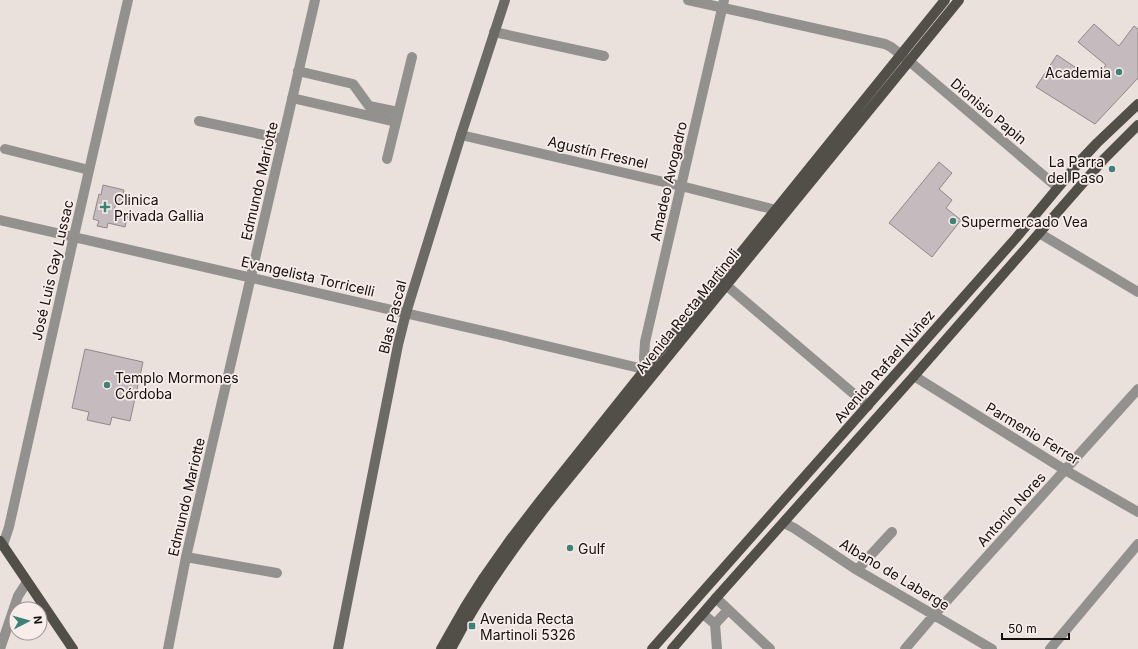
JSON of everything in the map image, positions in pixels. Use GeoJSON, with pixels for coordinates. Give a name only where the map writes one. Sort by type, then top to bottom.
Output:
{"type":"FeatureCollection","features":[{"type":"Feature","properties":{"kind":"main road","name":"Blas Pascal"},"geometry":{"type":"LineString","coordinates":[[338,649],[398,345],[406,313],[461,135],[505,0]]}},
{"type":"Feature","properties":{"kind":"main road","name":"Avenida Recta Martinoli"},"geometry":{"type":"LineString","coordinates":[[650,371],[726,285],[905,58],[945,0]]}},
{"type":"Feature","properties":{"kind":"main road","name":"Avenida Recta Martinoli"},"geometry":{"type":"LineString","coordinates":[[441,649],[465,607],[510,540],[650,371],[776,210],[905,58],[958,0]]}},
{"type":"Feature","properties":{"kind":"main road","name":"Avenida Rafael Núñez"},"geometry":{"type":"LineString","coordinates":[[652,649],[1016,238],[1057,188],[1097,143],[1138,104]]}},
{"type":"Feature","properties":{"kind":"main road","name":"Avenida Rafael Núñez"},"geometry":{"type":"LineString","coordinates":[[672,649],[1104,159],[1138,124]]}},
{"type":"Feature","properties":{"kind":"main road"},"geometry":{"type":"LineString","coordinates":[[451,649],[491,580],[547,505],[614,423],[618,412],[650,371]]}},
{"type":"Feature","properties":{"kind":"main road"},"geometry":{"type":"LineString","coordinates":[[716,598],[716,587],[756,542],[759,528]]}},
{"type":"Feature","properties":{"kind":"main road"},"geometry":{"type":"LineString","coordinates":[[2,543],[73,649]]}},
{"type":"Feature","properties":{"kind":"main road"},"geometry":{"type":"LineString","coordinates":[[682,615],[691,612],[703,614]]}},
{"type":"Feature","properties":{"kind":"street","name":"José Luis Gay Lussac"},"geometry":{"type":"LineString","coordinates":[[2,543],[8,527],[128,0]]}},
{"type":"Feature","properties":{"kind":"street","name":"Edmundo Mariotte"},"geometry":{"type":"LineString","coordinates":[[168,649],[186,558],[315,0]]}},
{"type":"Feature","properties":{"kind":"street","name":"Dionisio Papin"},"geometry":{"type":"LineString","coordinates":[[688,0],[723,4],[885,44],[905,58],[1057,188]]}},
{"type":"Feature","properties":{"kind":"street","name":"Amadeo Avogadro"},"geometry":{"type":"LineString","coordinates":[[650,371],[644,358],[645,342],[723,4]]}},
{"type":"Feature","properties":{"kind":"street"},"geometry":{"type":"LineString","coordinates":[[494,32],[604,56]]}},
{"type":"Feature","properties":{"kind":"street"},"geometry":{"type":"LineString","coordinates":[[387,158],[412,57]]}},
{"type":"Feature","properties":{"kind":"street"},"geometry":{"type":"LineString","coordinates":[[298,71],[353,84],[368,111]]}},
{"type":"Feature","properties":{"kind":"street"},"geometry":{"type":"LineString","coordinates":[[292,98],[397,117]]}},
{"type":"Feature","properties":{"kind":"street"},"geometry":{"type":"LineString","coordinates":[[199,121],[283,139]]}},
{"type":"Feature","properties":{"kind":"street","name":"Agustín Fresnel"},"geometry":{"type":"LineString","coordinates":[[461,135],[681,186],[776,210]]}},
{"type":"Feature","properties":{"kind":"street"},"geometry":{"type":"LineString","coordinates":[[5,149],[89,170]]}},
{"type":"Feature","properties":{"kind":"street","name":"Evangelista Torricelli"},"geometry":{"type":"LineString","coordinates":[[0,220],[509,336],[650,371]]}},
{"type":"Feature","properties":{"kind":"street"},"geometry":{"type":"LineString","coordinates":[[1039,233],[1138,292]]}},
{"type":"Feature","properties":{"kind":"street"},"geometry":{"type":"LineString","coordinates":[[726,285],[868,406]]}},
{"type":"Feature","properties":{"kind":"street","name":"Parmenio Ferrer"},"geometry":{"type":"LineString","coordinates":[[914,376],[1065,470],[1138,512]]}},
{"type":"Feature","properties":{"kind":"street","name":"Antonio Nores"},"geometry":{"type":"LineString","coordinates":[[905,649],[1138,389]]}},
{"type":"Feature","properties":{"kind":"street","name":"Albano de Laberge"},"geometry":{"type":"LineString","coordinates":[[784,523],[794,528],[857,570],[992,649]]}},
{"type":"Feature","properties":{"kind":"street"},"geometry":{"type":"LineString","coordinates":[[857,570],[892,532]]}},
{"type":"Feature","properties":{"kind":"street"},"geometry":{"type":"LineString","coordinates":[[1050,649],[1138,544]]}},
{"type":"Feature","properties":{"kind":"street"},"geometry":{"type":"LineString","coordinates":[[186,558],[277,573]]}},
{"type":"Feature","properties":{"kind":"street"},"geometry":{"type":"LineString","coordinates":[[1,646],[18,596],[27,582]]}},
{"type":"Feature","properties":{"kind":"street"},"geometry":{"type":"LineString","coordinates":[[716,598],[770,649]]}},
{"type":"Feature","properties":{"kind":"street"},"geometry":{"type":"LineString","coordinates":[[715,624],[728,610]]}},
{"type":"Feature","properties":{"kind":"street"},"geometry":{"type":"LineString","coordinates":[[703,614],[715,624],[717,649]]}},
{"type":"Feature","properties":{"kind":"building","name":"Academia"},"geometry":{"type":"Polygon","coordinates":[[[1094,24],[1119,46],[1134,26],[1138,29],[1138,78],[1095,124],[1036,87],[1057,55],[1094,80],[1106,65],[1078,42],[1094,24]]]}},
{"type":"Feature","properties":{"kind":"building"},"geometry":{"type":"Polygon","coordinates":[[[939,162],[952,173],[939,189],[952,200],[946,208],[961,220],[932,257],[889,223],[939,162]]]}},
{"type":"Feature","properties":{"kind":"building","name":"Clinica Privada Gallia"},"geometry":{"type":"Polygon","coordinates":[[[103,185],[124,190],[121,203],[116,202],[114,211],[128,214],[125,227],[108,223],[107,228],[97,226],[99,221],[93,219],[99,194],[101,195],[103,185]]]}},
{"type":"Feature","properties":{"kind":"building","name":"Templo Mormones Córdoba"},"geometry":{"type":"Polygon","coordinates":[[[85,349],[143,362],[130,421],[112,417],[110,425],[87,420],[89,412],[72,408],[85,349]]]}},
{"type":"Feature","properties":{"kind":"place","name":"Academia"},"geometry":{"type":"Point","coordinates":[1119,72]}},
{"type":"Feature","properties":{"kind":"place","name":"La Parra del Paso"},"geometry":{"type":"Point","coordinates":[1112,169]}},
{"type":"Feature","properties":{"kind":"place","name":"Clinica Privada Gallia"},"geometry":{"type":"Point","coordinates":[105,207]}},
{"type":"Feature","properties":{"kind":"place","name":"Supermercado Vea"},"geometry":{"type":"Point","coordinates":[953,221]}},
{"type":"Feature","properties":{"kind":"place","name":"Templo Mormones Córdoba"},"geometry":{"type":"Point","coordinates":[107,385]}},
{"type":"Feature","properties":{"kind":"place","name":"Gulf"},"geometry":{"type":"Point","coordinates":[570,548]}},
{"type":"Feature","properties":{"kind":"place","name":"Avenida Recta Martinoli 5326"},"geometry":{"type":"Point","coordinates":[472,626]}}]}
